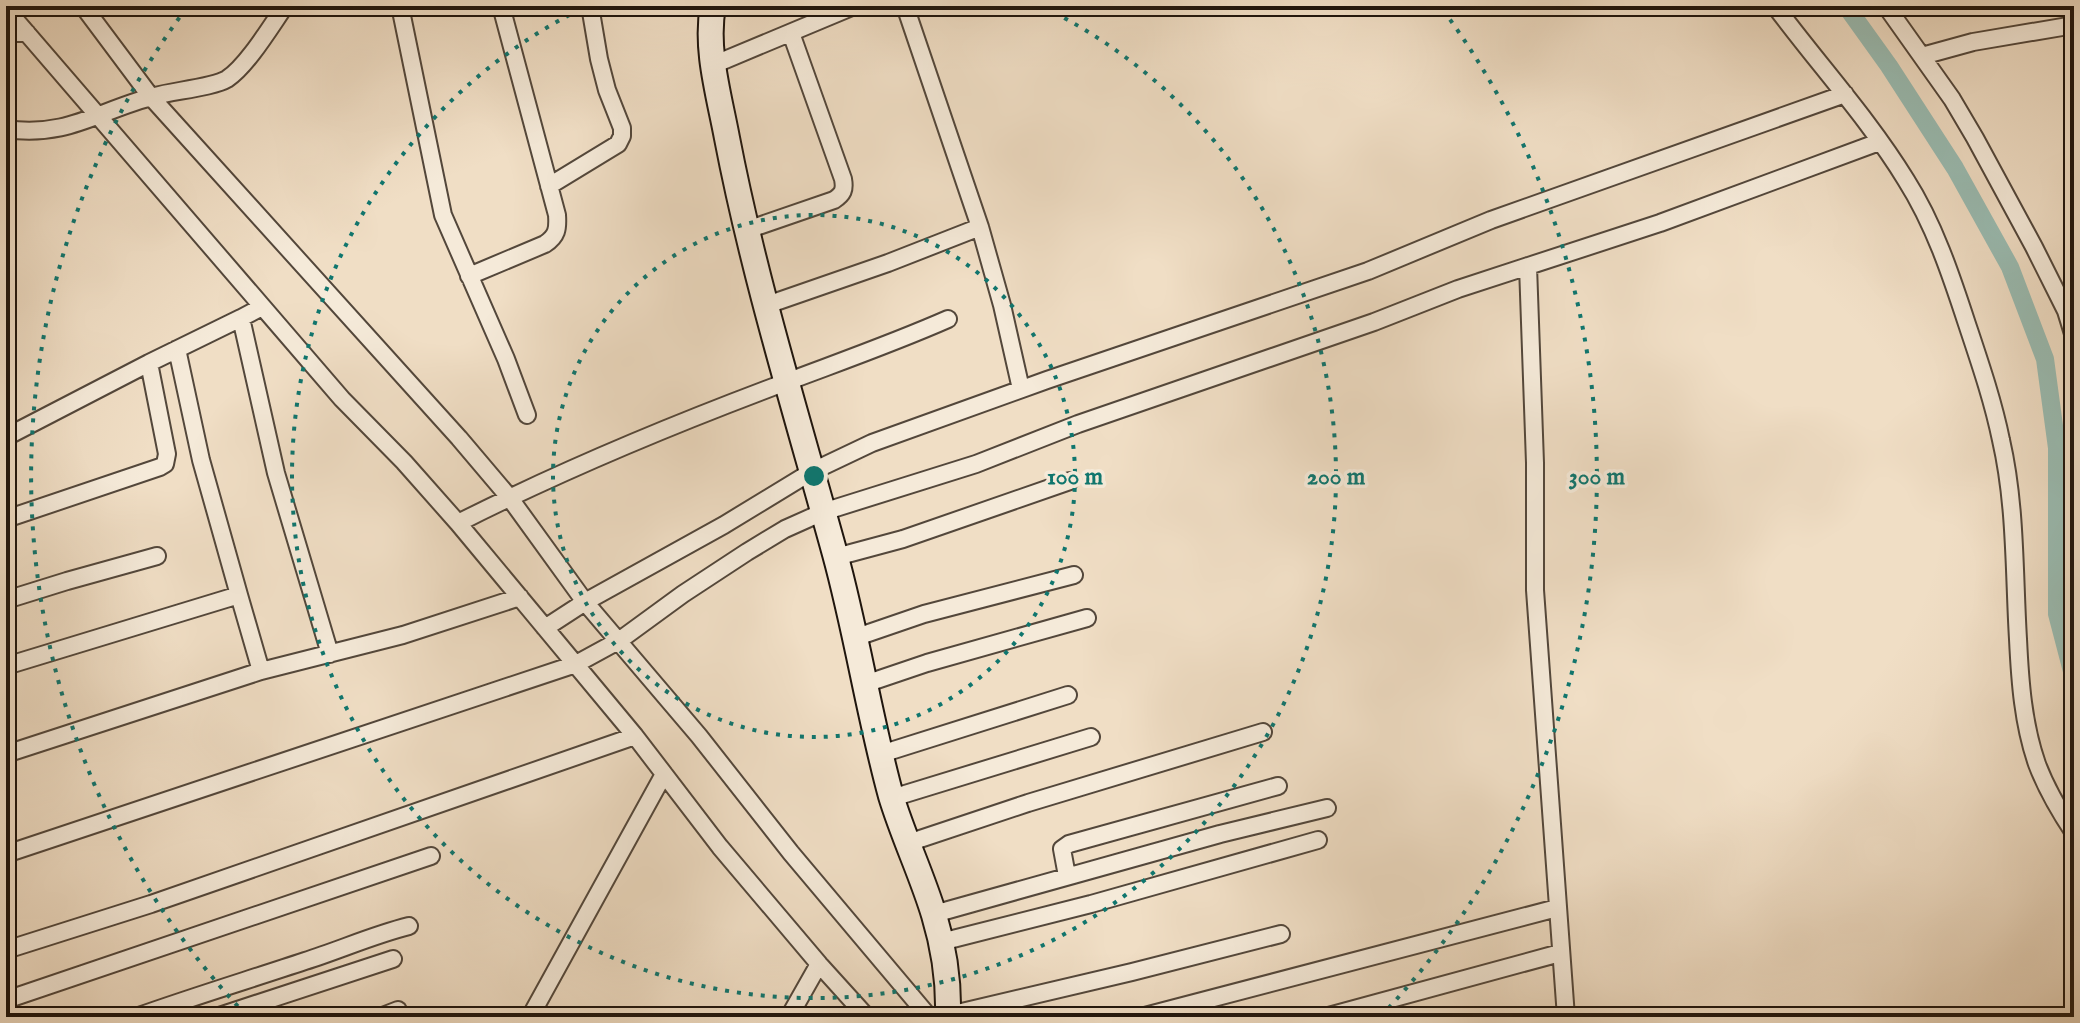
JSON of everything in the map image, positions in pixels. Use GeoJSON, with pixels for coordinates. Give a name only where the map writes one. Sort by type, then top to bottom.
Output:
{"type":"FeatureCollection","features":[{"type":"Feature","properties":{"kind":"street"},"geometry":{"type":"LineString","coordinates":[[83,6],[151,97],[509,497],[585,602],[699,736],[791,853],[942,1016]]}},
{"type":"Feature","properties":{"kind":"street"},"geometry":{"type":"LineString","coordinates":[[6,129],[26,132],[73,125],[151,97],[225,80],[244,63],[285,6]]}},
{"type":"Feature","properties":{"kind":"street"},"geometry":{"type":"LineString","coordinates":[[400,6],[443,215],[527,415]]}},
{"type":"Feature","properties":{"kind":"street"},"geometry":{"type":"LineString","coordinates":[[469,276],[545,244],[555,237],[558,228],[501,6]]}},
{"type":"Feature","properties":{"kind":"street"},"geometry":{"type":"LineString","coordinates":[[549,186],[618,144],[622,136],[599,59],[590,6]]}},
{"type":"Feature","properties":{"kind":"street"},"geometry":{"type":"LineString","coordinates":[[713,6],[710,31],[713,65],[734,173],[836,557],[892,798],[941,942],[947,975],[942,1016]]}},
{"type":"Feature","properties":{"kind":"street"},"geometry":{"type":"LineString","coordinates":[[713,65],[854,6]]}},
{"type":"Feature","properties":{"kind":"street"},"geometry":{"type":"LineString","coordinates":[[905,6],[980,227],[1021,389]]}},
{"type":"Feature","properties":{"kind":"street"},"geometry":{"type":"LineString","coordinates":[[1775,6],[1906,178],[1923,209],[1955,289],[2002,442],[2011,506],[2020,674],[2026,720],[2038,765],[2074,833]]}},
{"type":"Feature","properties":{"kind":"street"},"geometry":{"type":"LineString","coordinates":[[1886,6],[1952,99],[1975,138],[2060,298],[2074,337]]}},
{"type":"Feature","properties":{"kind":"street"},"geometry":{"type":"LineString","coordinates":[[6,9],[342,399],[458,523],[635,736],[720,847],[867,1017]]}},
{"type":"Feature","properties":{"kind":"street"},"geometry":{"type":"LineString","coordinates":[[1922,56],[1973,42],[2074,25]]}},
{"type":"Feature","properties":{"kind":"street"},"geometry":{"type":"LineString","coordinates":[[6,33],[27,33]]}},
{"type":"Feature","properties":{"kind":"street"},"geometry":{"type":"LineString","coordinates":[[747,230],[834,200],[841,196],[844,188],[791,33]]}},
{"type":"Feature","properties":{"kind":"street"},"geometry":{"type":"LineString","coordinates":[[545,628],[811,472],[872,443],[1368,271],[1491,220],[1845,94]]}},
{"type":"Feature","properties":{"kind":"street"},"geometry":{"type":"LineString","coordinates":[[6,854],[576,664],[620,640],[726,565],[785,529],[823,512],[976,464],[1078,424],[1374,322],[1458,289],[1660,223],[1879,142]]}},
{"type":"Feature","properties":{"kind":"street"},"geometry":{"type":"LineString","coordinates":[[767,305],[980,227]]}},
{"type":"Feature","properties":{"kind":"street"},"geometry":{"type":"LineString","coordinates":[[1528,266],[1535,463],[1535,590],[1566,1017]]}},
{"type":"Feature","properties":{"kind":"street"},"geometry":{"type":"LineString","coordinates":[[6,437],[262,307]]}},
{"type":"Feature","properties":{"kind":"street"},"geometry":{"type":"LineString","coordinates":[[241,318],[276,473],[330,654]]}},
{"type":"Feature","properties":{"kind":"street"},"geometry":{"type":"LineString","coordinates":[[458,523],[583,464],[948,319]]}},
{"type":"Feature","properties":{"kind":"street"},"geometry":{"type":"LineString","coordinates":[[177,349],[201,460],[261,671]]}},
{"type":"Feature","properties":{"kind":"street"},"geometry":{"type":"LineString","coordinates":[[6,519],[165,464],[167,454],[149,363]]}},
{"type":"Feature","properties":{"kind":"street"},"geometry":{"type":"LineString","coordinates":[[836,557],[916,535],[1070,481]]}},
{"type":"Feature","properties":{"kind":"street"},"geometry":{"type":"LineString","coordinates":[[6,600],[157,556]]}},
{"type":"Feature","properties":{"kind":"street"},"geometry":{"type":"LineString","coordinates":[[854,638],[924,614],[1074,575]]}},
{"type":"Feature","properties":{"kind":"street"},"geometry":{"type":"LineString","coordinates":[[6,666],[239,595]]}},
{"type":"Feature","properties":{"kind":"street"},"geometry":{"type":"LineString","coordinates":[[6,754],[261,671],[459,618],[520,597]]}},
{"type":"Feature","properties":{"kind":"street"},"geometry":{"type":"LineString","coordinates":[[865,684],[927,663],[1087,618]]}},
{"type":"Feature","properties":{"kind":"street"},"geometry":{"type":"LineString","coordinates":[[881,754],[1068,695]]}},
{"type":"Feature","properties":{"kind":"street"},"geometry":{"type":"LineString","coordinates":[[908,843],[1263,732]]}},
{"type":"Feature","properties":{"kind":"street"},"geometry":{"type":"LineString","coordinates":[[6,950],[151,904],[635,736]]}},
{"type":"Feature","properties":{"kind":"street"},"geometry":{"type":"LineString","coordinates":[[892,798],[1091,737]]}},
{"type":"Feature","properties":{"kind":"street"},"geometry":{"type":"LineString","coordinates":[[530,1017],[664,774]]}},
{"type":"Feature","properties":{"kind":"street"},"geometry":{"type":"LineString","coordinates":[[1067,876],[1061,854],[1069,844],[1278,786]]}},
{"type":"Feature","properties":{"kind":"street"},"geometry":{"type":"LineString","coordinates":[[934,914],[1220,834],[1327,808]]}},
{"type":"Feature","properties":{"kind":"street"},"geometry":{"type":"LineString","coordinates":[[941,942],[1091,904],[1318,840]]}},
{"type":"Feature","properties":{"kind":"street"},"geometry":{"type":"LineString","coordinates":[[6,1000],[431,856]]}},
{"type":"Feature","properties":{"kind":"street"},"geometry":{"type":"LineString","coordinates":[[1141,1017],[1557,908]]}},
{"type":"Feature","properties":{"kind":"street"},"geometry":{"type":"LineString","coordinates":[[136,1017],[409,926]]}},
{"type":"Feature","properties":{"kind":"street"},"geometry":{"type":"LineString","coordinates":[[942,1016],[1281,934]]}},
{"type":"Feature","properties":{"kind":"street"},"geometry":{"type":"LineString","coordinates":[[1325,1017],[1560,953]]}},
{"type":"Feature","properties":{"kind":"street"},"geometry":{"type":"LineString","coordinates":[[216,1017],[393,959]]}},
{"type":"Feature","properties":{"kind":"street"},"geometry":{"type":"LineString","coordinates":[[789,1017],[819,964]]}},
{"type":"Feature","properties":{"kind":"street"},"geometry":{"type":"LineString","coordinates":[[380,1017],[398,1010]]}},
{"type":"Feature","properties":{"kind":"waterway"},"geometry":{"type":"LineString","coordinates":[[1846,6],[1955,168],[2010,267],[2045,359],[2057,448],[2057,614],[2074,679]]}}]}
